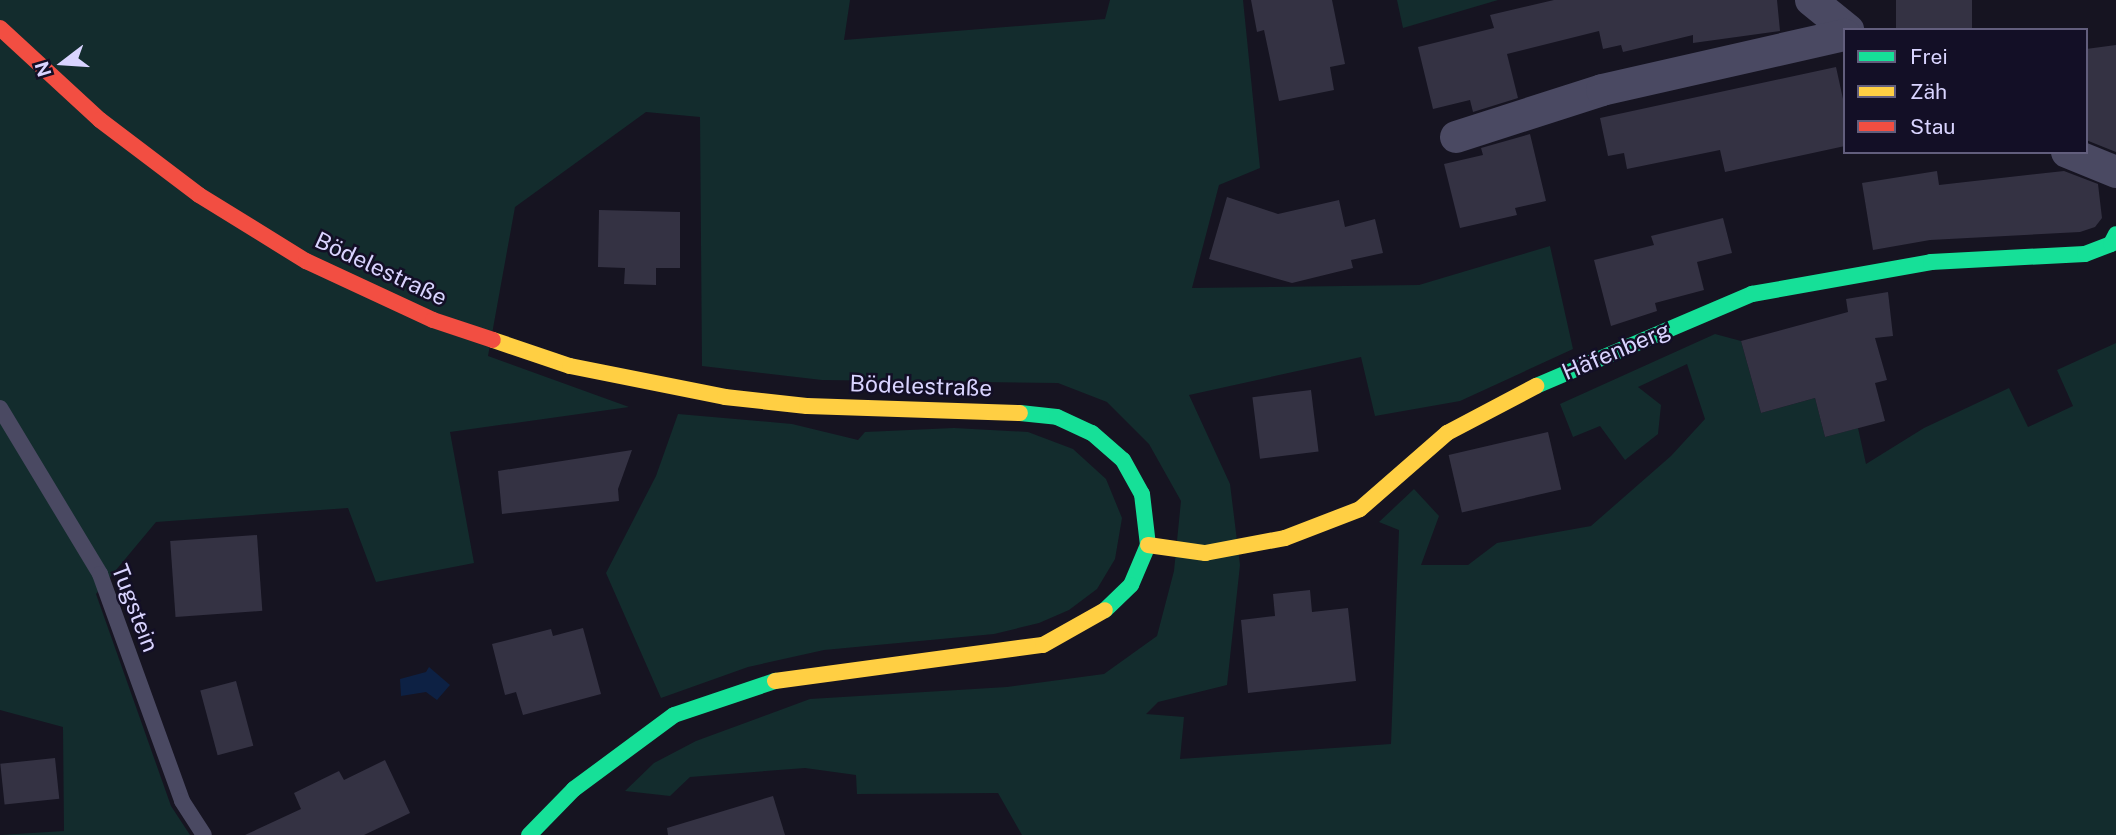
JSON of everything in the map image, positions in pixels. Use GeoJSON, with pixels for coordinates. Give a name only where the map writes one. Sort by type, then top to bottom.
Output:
{"type":"FeatureCollection","features":[{"type":"Feature","properties":{"kind":"main road","name":"Bödelestraße"},"geometry":{"type":"LineString","coordinates":[[0,27],[100,120],[199,195],[306,261],[433,320],[570,366],[724,397],[807,406],[975,408],[1057,417],[1092,433],[1123,460],[1142,494],[1148,545],[1131,585],[1097,618],[1043,645],[779,680],[674,715],[574,789],[529,835]]}},
{"type":"Feature","properties":{"kind":"main road","name":"Häfenberg"},"geometry":{"type":"LineString","coordinates":[[1148,545],[1205,553],[1284,538],[1360,509],[1458,427],[1522,392],[1752,294],[1931,262],[2085,254],[2111,244],[2116,234]]}},
{"type":"Feature","properties":{"kind":"street"},"geometry":{"type":"LineString","coordinates":[[1811,0],[1846,28]]}},
{"type":"Feature","properties":{"kind":"street"},"geometry":{"type":"LineString","coordinates":[[1456,137],[1602,90],[1843,36]]}},
{"type":"Feature","properties":{"kind":"street"},"geometry":{"type":"LineString","coordinates":[[2072,154],[2116,172]]}},
{"type":"Feature","properties":{"kind":"lane","name":"Tugstein"},"geometry":{"type":"LineString","coordinates":[[0,408],[100,573],[182,801],[204,835]]}},
{"type":"Feature","properties":{"kind":"green space"},"geometry":{"type":"Polygon","coordinates":[[[0,0],[850,0],[844,40],[1105,19],[1110,0],[1243,0],[1260,168],[1219,185],[1192,288],[1419,285],[1550,246],[1573,349],[1460,401],[1375,416],[1361,357],[1189,395],[1230,484],[1240,565],[1227,685],[1158,702],[1146,714],[1184,717],[1180,759],[1391,744],[1399,530],[1379,522],[1414,489],[1439,516],[1421,565],[1468,565],[1497,543],[1591,526],[1671,456],[1705,419],[1687,364],[1638,387],[1661,405],[1658,434],[1625,460],[1600,426],[1573,437],[1560,404],[1715,334],[1741,341],[1761,413],[1815,398],[1825,437],[1858,428],[1866,464],[1924,428],[2009,388],[2028,427],[2073,406],[2057,370],[2116,343],[2116,835],[1022,835],[998,793],[857,794],[856,775],[805,768],[690,777],[670,796],[625,791],[654,763],[696,741],[810,699],[1007,687],[1104,674],[1157,636],[1174,571],[1181,501],[1149,444],[1107,402],[1058,383],[822,380],[702,366],[700,117],[646,112],[515,207],[488,356],[629,407],[450,432],[474,563],[376,582],[348,508],[156,522],[96,594],[171,806],[190,835],[0,835],[64,831],[63,727],[0,710],[0,0]]]}},
{"type":"Feature","properties":{"kind":"green space"},"geometry":{"type":"Polygon","coordinates":[[[1397,0],[1498,0],[1403,28],[1397,0]]]}},
{"type":"Feature","properties":{"kind":"green space"},"geometry":{"type":"Polygon","coordinates":[[[678,414],[792,424],[858,440],[865,432],[954,428],[1028,432],[1073,449],[1106,479],[1122,518],[1115,559],[1097,589],[1069,610],[1039,623],[994,634],[824,650],[748,667],[661,698],[606,573],[656,476],[678,414]]]}},
{"type":"Feature","properties":{"kind":"water"},"geometry":{"type":"Polygon","coordinates":[[[429,667],[450,685],[437,700],[426,692],[401,696],[400,679],[426,672],[429,667]]]}},
{"type":"Feature","properties":{"kind":"building"},"geometry":{"type":"Polygon","coordinates":[[[1251,0],[1332,0],[1345,64],[1330,67],[1334,90],[1279,101],[1264,30],[1257,32],[1251,0]]]}},
{"type":"Feature","properties":{"kind":"building"},"geometry":{"type":"Polygon","coordinates":[[[1554,0],[1777,0],[1780,31],[1693,43],[1693,35],[1623,52],[1621,45],[1603,49],[1599,31],[1507,54],[1518,98],[1473,112],[1470,100],[1433,109],[1418,47],[1494,28],[1490,15],[1554,0]]]}},
{"type":"Feature","properties":{"kind":"building"},"geometry":{"type":"Polygon","coordinates":[[[1896,0],[1972,0],[1972,28],[1896,28],[1896,0]]]}},
{"type":"Feature","properties":{"kind":"building"},"geometry":{"type":"Polygon","coordinates":[[[2116,45],[2116,152],[2088,141],[2088,49],[2116,45]]]}},
{"type":"Feature","properties":{"kind":"building"},"geometry":{"type":"Polygon","coordinates":[[[1836,67],[1843,99],[1843,146],[1725,172],[1720,150],[1627,169],[1624,153],[1608,156],[1600,118],[1836,67]]]}},
{"type":"Feature","properties":{"kind":"building"},"geometry":{"type":"Polygon","coordinates":[[[1530,134],[1546,201],[1515,208],[1517,215],[1460,228],[1444,164],[1483,155],[1481,148],[1530,134]]]}},
{"type":"Feature","properties":{"kind":"building"},"geometry":{"type":"Polygon","coordinates":[[[1937,171],[1939,185],[2064,171],[2098,184],[2102,218],[2095,227],[2080,232],[1930,240],[1873,250],[1862,183],[1937,171]]]}},
{"type":"Feature","properties":{"kind":"building"},"geometry":{"type":"Polygon","coordinates":[[[1227,197],[1278,214],[1339,200],[1345,227],[1375,219],[1383,253],[1351,260],[1353,268],[1292,283],[1209,259],[1227,197]]]}},
{"type":"Feature","properties":{"kind":"building"},"geometry":{"type":"Polygon","coordinates":[[[599,210],[680,212],[680,268],[656,268],[656,285],[624,284],[625,268],[598,267],[599,210]]]}},
{"type":"Feature","properties":{"kind":"building"},"geometry":{"type":"Polygon","coordinates":[[[1723,218],[1732,253],[1697,262],[1704,290],[1655,303],[1657,311],[1611,326],[1594,260],[1654,245],[1651,236],[1723,218]]]}},
{"type":"Feature","properties":{"kind":"building"},"geometry":{"type":"Polygon","coordinates":[[[1888,292],[1893,336],[1875,338],[1887,380],[1875,383],[1885,421],[1825,437],[1815,398],[1761,413],[1741,341],[1848,312],[1846,299],[1888,292]]]}},
{"type":"Feature","properties":{"kind":"building"},"geometry":{"type":"Polygon","coordinates":[[[1311,390],[1319,452],[1260,459],[1252,397],[1311,390]]]}},
{"type":"Feature","properties":{"kind":"building"},"geometry":{"type":"Polygon","coordinates":[[[1548,432],[1561,489],[1462,512],[1449,455],[1548,432]]]}},
{"type":"Feature","properties":{"kind":"building"},"geometry":{"type":"Polygon","coordinates":[[[632,450],[618,489],[619,501],[502,514],[498,471],[632,450]]]}},
{"type":"Feature","properties":{"kind":"building"},"geometry":{"type":"Polygon","coordinates":[[[257,535],[262,611],[176,617],[170,541],[257,535]]]}},
{"type":"Feature","properties":{"kind":"building"},"geometry":{"type":"Polygon","coordinates":[[[1310,590],[1312,612],[1348,608],[1356,681],[1248,693],[1241,620],[1275,616],[1273,594],[1310,590]]]}},
{"type":"Feature","properties":{"kind":"building"},"geometry":{"type":"Polygon","coordinates":[[[583,628],[601,694],[523,715],[516,692],[505,695],[492,644],[551,629],[553,636],[583,628]]]}},
{"type":"Feature","properties":{"kind":"building"},"geometry":{"type":"Polygon","coordinates":[[[236,681],[253,746],[218,755],[200,691],[236,681]]]}},
{"type":"Feature","properties":{"kind":"building"},"geometry":{"type":"Polygon","coordinates":[[[55,758],[59,799],[5,805],[0,764],[55,758]]]}},
{"type":"Feature","properties":{"kind":"building"},"geometry":{"type":"Polygon","coordinates":[[[385,760],[410,813],[364,835],[245,835],[301,809],[294,793],[339,771],[344,780],[385,760]]]}},
{"type":"Feature","properties":{"kind":"building"},"geometry":{"type":"Polygon","coordinates":[[[773,796],[785,835],[668,835],[667,828],[773,796]]]}},
{"type":"Feature","properties":{"kind":"traffic: fast"},"geometry":{"type":"LineString","coordinates":[[1536,386],[1752,294],[1931,262],[2085,254],[2111,244],[2116,234]]}},
{"type":"Feature","properties":{"kind":"traffic: fast"},"geometry":{"type":"LineString","coordinates":[[1020,413],[1057,417],[1092,433],[1123,460],[1142,494],[1148,545],[1131,585],[1105,610]]}},
{"type":"Feature","properties":{"kind":"traffic: fast"},"geometry":{"type":"LineString","coordinates":[[529,835],[574,789],[674,715],[775,681]]}},
{"type":"Feature","properties":{"kind":"traffic: slow"},"geometry":{"type":"LineString","coordinates":[[493,340],[570,366],[725,397],[807,406],[1020,413]]}},
{"type":"Feature","properties":{"kind":"traffic: slow"},"geometry":{"type":"LineString","coordinates":[[1148,545],[1205,553],[1285,538],[1360,509],[1447,433],[1536,386]]}},
{"type":"Feature","properties":{"kind":"traffic: slow"},"geometry":{"type":"LineString","coordinates":[[775,681],[1043,645],[1105,610]]}},
{"type":"Feature","properties":{"kind":"traffic: jam"},"geometry":{"type":"LineString","coordinates":[[0,28],[100,120],[199,195],[306,261],[433,320],[493,340]]}}]}
